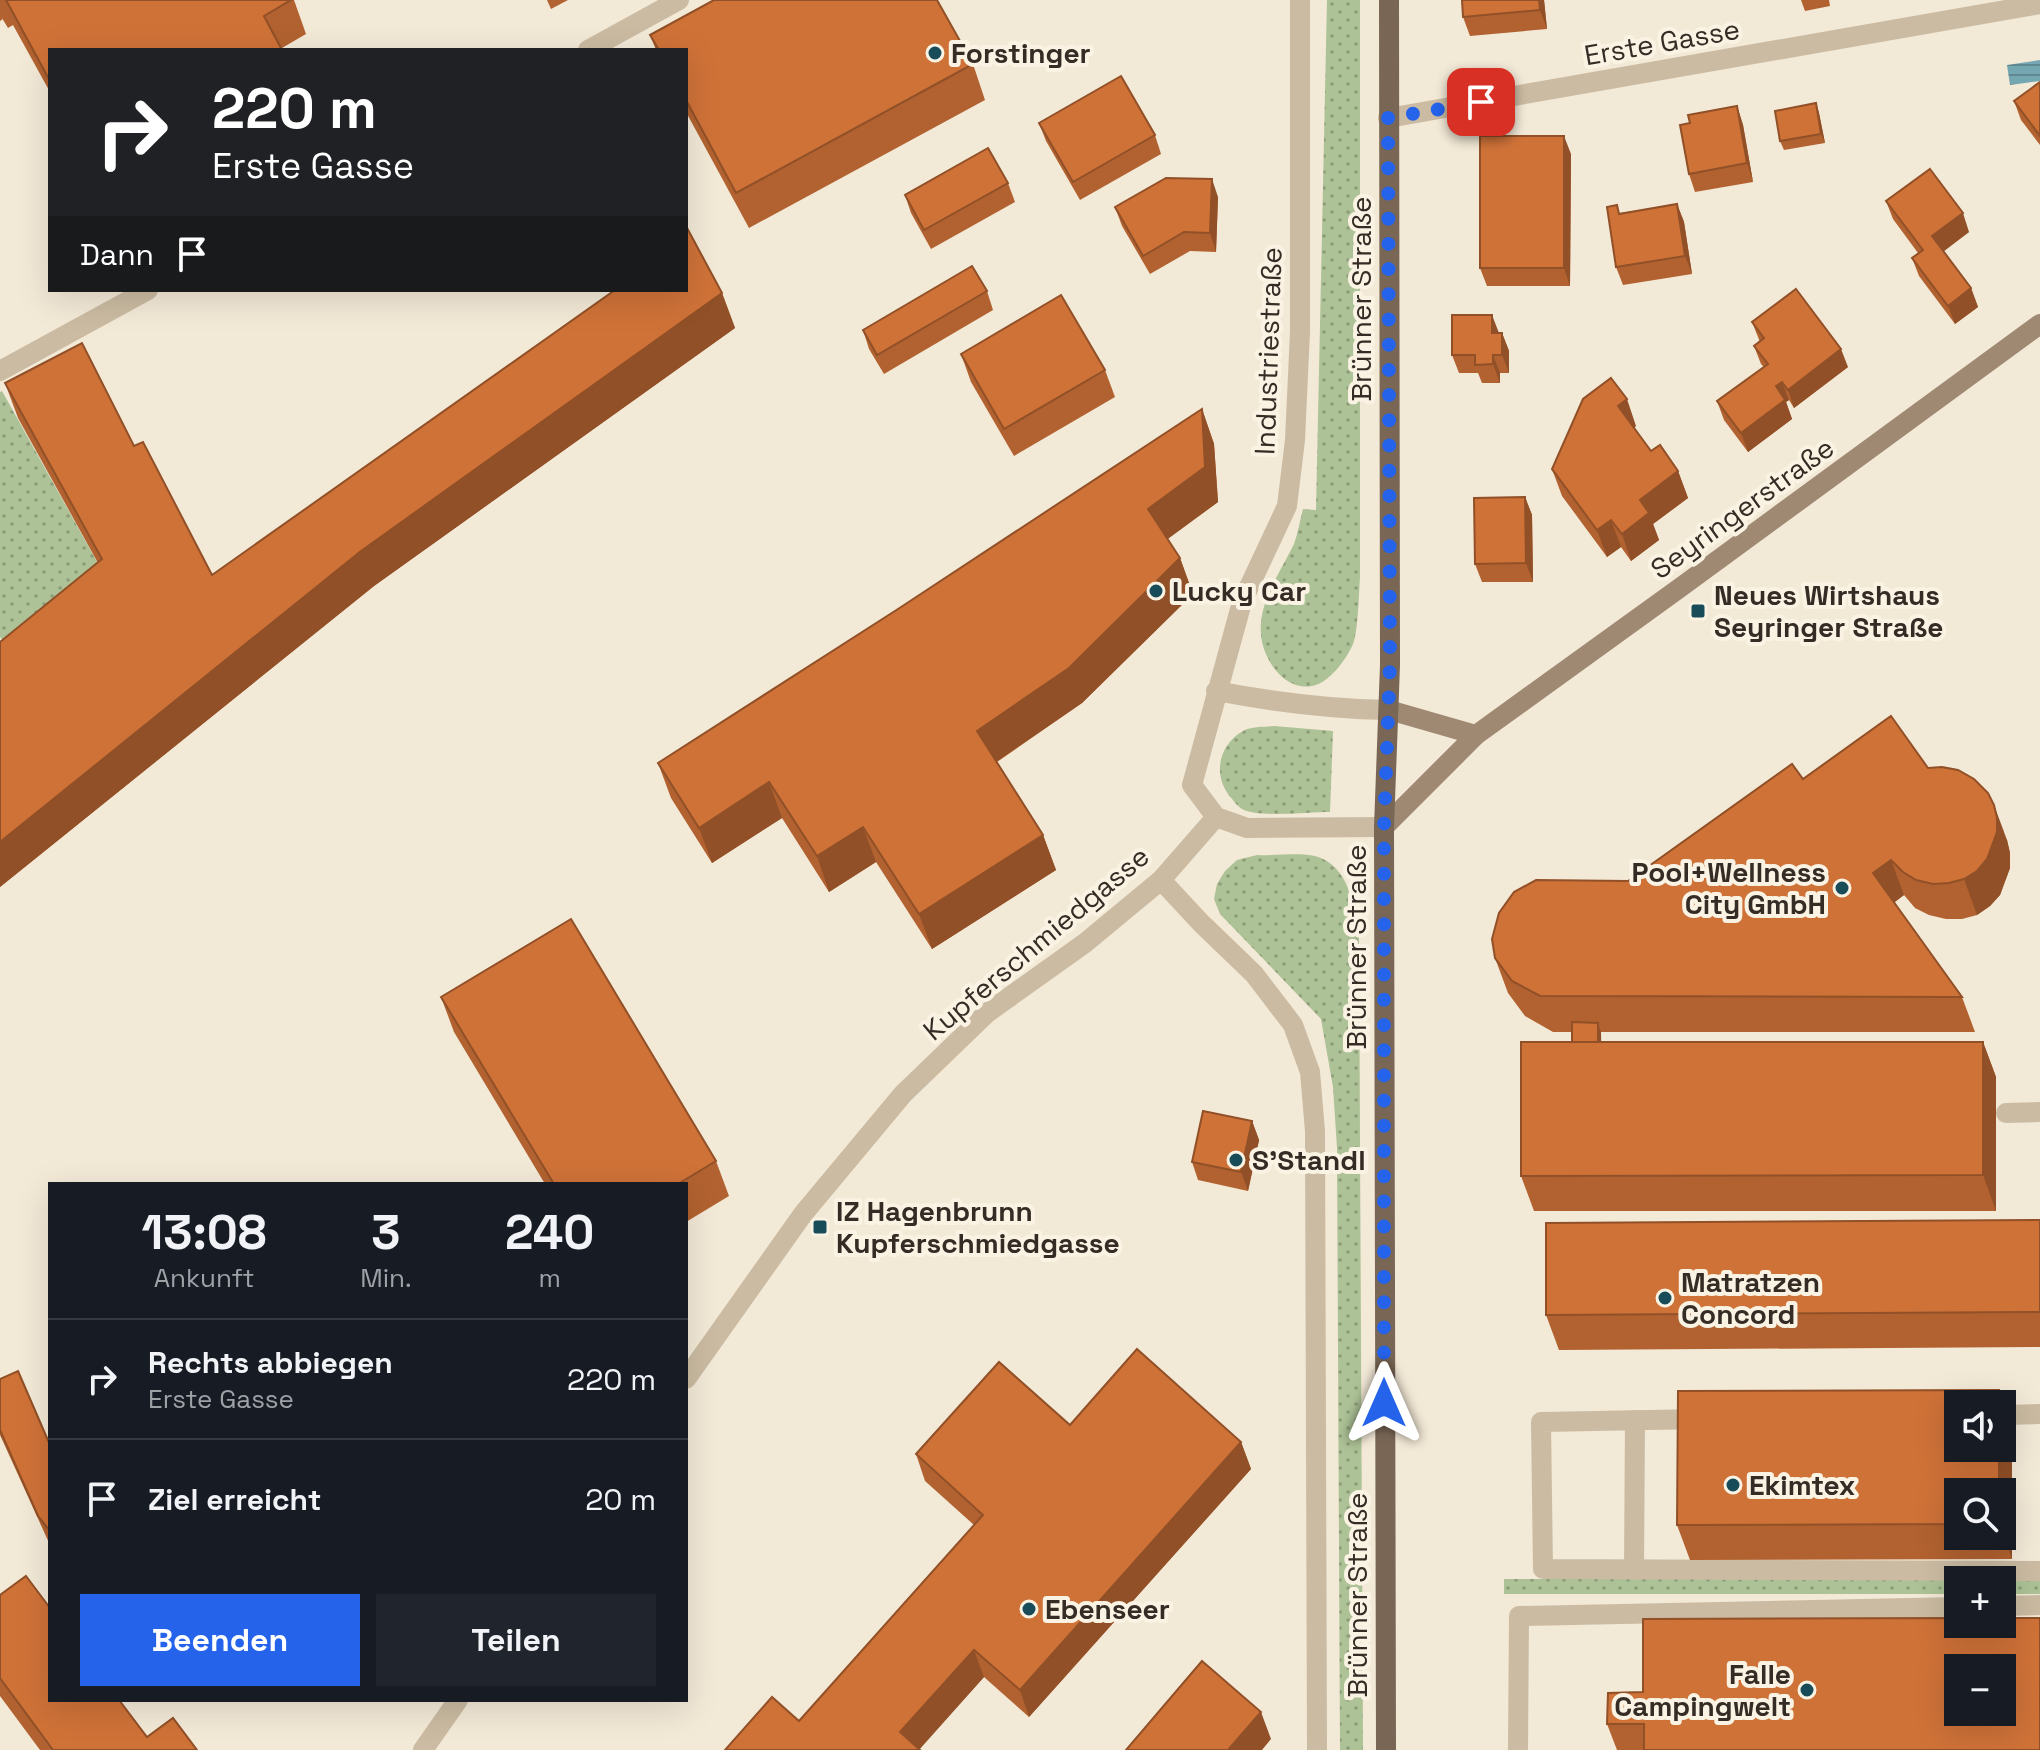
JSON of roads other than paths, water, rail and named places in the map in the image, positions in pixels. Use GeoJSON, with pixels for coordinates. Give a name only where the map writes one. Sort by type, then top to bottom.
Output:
{"type":"FeatureCollection","features":[{"type":"Feature","properties":{"kind":"main road","name":"Brünner Straße"},"geometry":{"type":"LineString","coordinates":[[1386,1750],[1384,827],[1389,710],[1389,0]]}},
{"type":"Feature","properties":{"kind":"street"},"geometry":{"type":"LineString","coordinates":[[592,48],[679,0]]}},
{"type":"Feature","properties":{"kind":"street","name":"Industriestraße"},"geometry":{"type":"LineString","coordinates":[[1216,691],[1242,602],[1287,506],[1295,440],[1300,301],[1300,0]]}},
{"type":"Feature","properties":{"kind":"street","name":"Erste Gasse"},"geometry":{"type":"LineString","coordinates":[[1388,118],[2040,4]]}},
{"type":"Feature","properties":{"kind":"street"},"geometry":{"type":"LineString","coordinates":[[0,371],[144,292]]}},
{"type":"Feature","properties":{"kind":"street","name":"Seyringerstraße"},"geometry":{"type":"LineString","coordinates":[[1384,827],[1476,735],[2040,324]]}},
{"type":"Feature","properties":{"kind":"street"},"geometry":{"type":"LineString","coordinates":[[1384,827],[1247,828],[1216,817],[1192,785],[1216,691],[1328,708],[1389,710],[1476,735]]}},
{"type":"Feature","properties":{"kind":"street","name":"Kupferschmiedgasse"},"geometry":{"type":"LineString","coordinates":[[688,1376],[803,1214],[903,1094],[987,1013],[1085,943],[1161,880],[1216,817]]}},
{"type":"Feature","properties":{"kind":"street"},"geometry":{"type":"LineString","coordinates":[[1161,880],[1271,995],[1293,1025],[1310,1072],[1315,1131],[1317,1750]]}},
{"type":"Feature","properties":{"kind":"street"},"geometry":{"type":"LineString","coordinates":[[2006,1113],[2040,1112]]}},
{"type":"Feature","properties":{"kind":"street"},"geometry":{"type":"LineString","coordinates":[[2016,1415],[2040,1414]]}},
{"type":"Feature","properties":{"kind":"street"},"geometry":{"type":"LineString","coordinates":[[1728,1419],[1541,1422],[1543,1569],[2040,1571]]}},
{"type":"Feature","properties":{"kind":"street"},"geometry":{"type":"LineString","coordinates":[[1634,1570],[1635,1420]]}},
{"type":"Feature","properties":{"kind":"street"},"geometry":{"type":"LineString","coordinates":[[2016,1606],[2040,1605]]}},
{"type":"Feature","properties":{"kind":"street"},"geometry":{"type":"LineString","coordinates":[[1518,1750],[1519,1616],[1944,1607]]}},
{"type":"Feature","properties":{"kind":"street"},"geometry":{"type":"LineString","coordinates":[[423,1750],[457,1702]]}},
{"type":"Feature","properties":{"kind":"water"},"geometry":{"type":"Polygon","coordinates":[[[2040,60],[2040,81],[2010,85],[2007,65],[2040,60]]]}},
{"type":"Feature","properties":{"kind":"place","name":"Forstinger"},"geometry":{"type":"Point","coordinates":[935,53]}},
{"type":"Feature","properties":{"kind":"place","name":"Lucky Car"},"geometry":{"type":"Point","coordinates":[1156,591]}},
{"type":"Feature","properties":{"kind":"place","name":"Neues Wirtshaus Seyringer Straße"},"geometry":{"type":"Point","coordinates":[1698,611]}},
{"type":"Feature","properties":{"kind":"place","name":"Pool+Wellness City GmbH"},"geometry":{"type":"Point","coordinates":[1842,888]}},
{"type":"Feature","properties":{"kind":"place","name":"S'Standl"},"geometry":{"type":"Point","coordinates":[1236,1160]}},
{"type":"Feature","properties":{"kind":"place","name":"IZ Hagenbrunn Kupferschmiedgasse"},"geometry":{"type":"Point","coordinates":[820,1227]}},
{"type":"Feature","properties":{"kind":"place","name":"Matratzen Concord"},"geometry":{"type":"Point","coordinates":[1665,1298]}},
{"type":"Feature","properties":{"kind":"place","name":"Ekimtex"},"geometry":{"type":"Point","coordinates":[1733,1485]}},
{"type":"Feature","properties":{"kind":"place","name":"Ebenseer"},"geometry":{"type":"Point","coordinates":[1029,1609]}},
{"type":"Feature","properties":{"kind":"place","name":"Falle Campingwelt"},"geometry":{"type":"Point","coordinates":[1807,1690]}}]}
